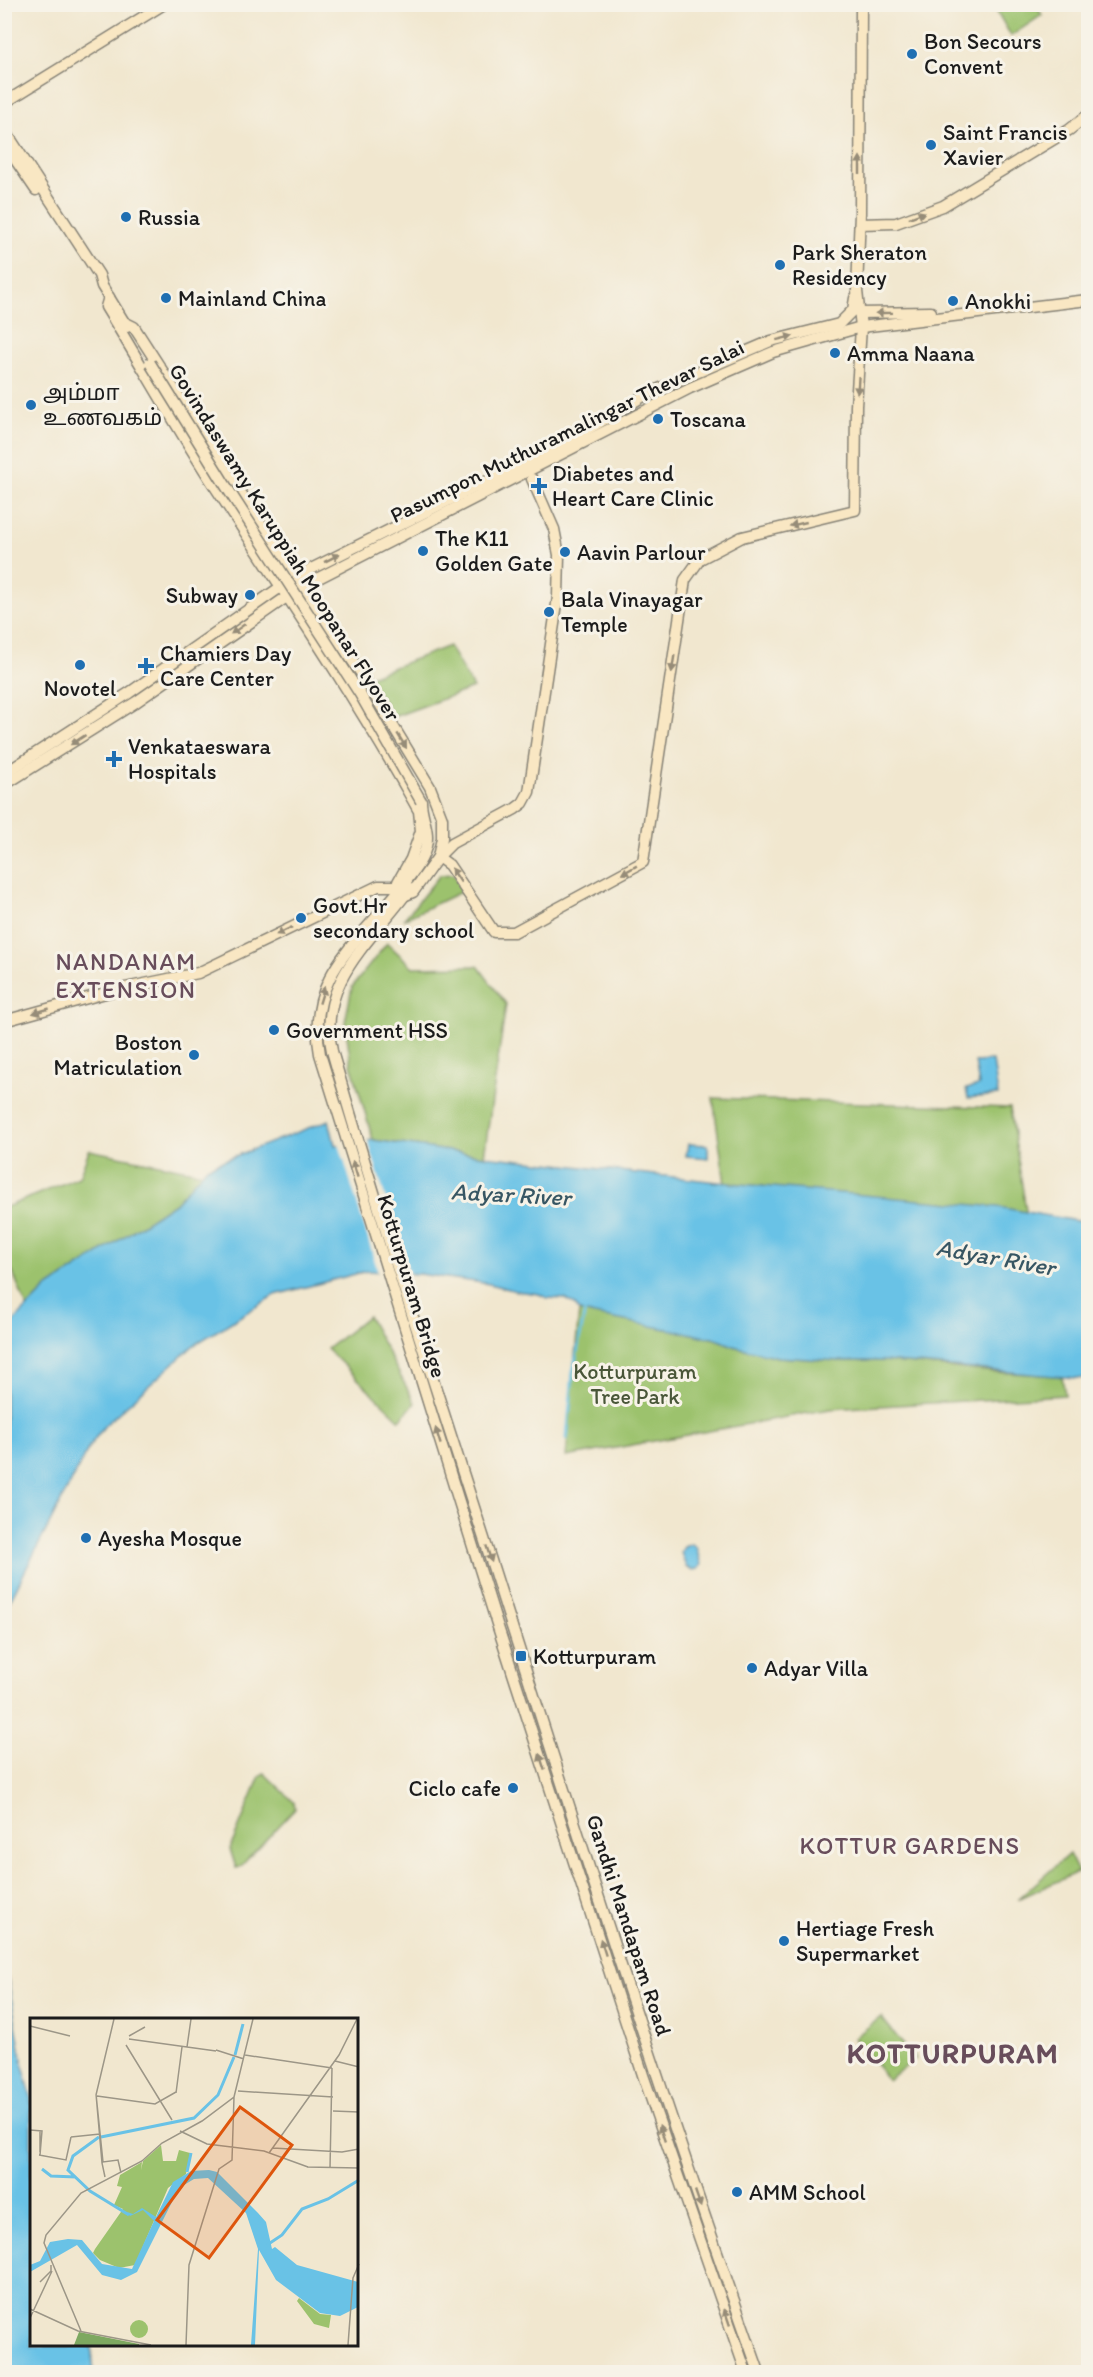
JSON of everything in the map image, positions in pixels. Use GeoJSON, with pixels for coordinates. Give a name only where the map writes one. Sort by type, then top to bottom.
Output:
{"type":"FeatureCollection","features":[{"type":"Feature","properties":{"kind":"main road"},"geometry":{"type":"LineString","coordinates":[[4,103],[164,4]]}},
{"type":"Feature","properties":{"kind":"main road"},"geometry":{"type":"LineString","coordinates":[[438,857],[453,870],[494,932],[514,932],[643,862],[685,580],[700,559],[742,537],[855,510],[856,406],[861,327],[856,291],[860,224],[861,4]]}},
{"type":"Feature","properties":{"kind":"main road"},"geometry":{"type":"LineString","coordinates":[[860,224],[896,223],[943,206],[1069,130],[1089,115]]}},
{"type":"Feature","properties":{"kind":"main road"},"geometry":{"type":"LineString","coordinates":[[4,129],[99,275],[102,286]]}},
{"type":"Feature","properties":{"kind":"main road"},"geometry":{"type":"LineString","coordinates":[[4,143],[94,280],[102,286]]}},
{"type":"Feature","properties":{"kind":"main road","name":"Govindaswamy Karuppiah Moopanar Flyover"},"geometry":{"type":"LineString","coordinates":[[102,286],[224,483],[360,694],[422,801],[427,842],[420,868],[398,892]]}},
{"type":"Feature","properties":{"kind":"main road","name":"Pasumpon Muthuramalingar Thevar Salai"},"geometry":{"type":"LineString","coordinates":[[298,582],[572,439],[647,394],[771,341],[839,324],[853,310],[856,291]]}},
{"type":"Feature","properties":{"kind":"main road"},"geometry":{"type":"LineString","coordinates":[[860,313],[944,312],[1089,294]]}},
{"type":"Feature","properties":{"kind":"main road","name":"Pasumpon Muthuramalingar Thevar Salai"},"geometry":{"type":"LineString","coordinates":[[4,774],[129,693],[279,584],[298,582],[690,388],[773,352],[861,327],[1089,300]]}},
{"type":"Feature","properties":{"kind":"main road"},"geometry":{"type":"LineString","coordinates":[[111,301],[106,307],[123,336],[205,470],[346,686],[419,811],[421,831],[398,892]]}},
{"type":"Feature","properties":{"kind":"main road"},"geometry":{"type":"LineString","coordinates":[[124,322],[134,327],[298,582],[362,674],[430,786],[442,818],[442,838],[438,857]]}},
{"type":"Feature","properties":{"kind":"main road"},"geometry":{"type":"LineString","coordinates":[[572,439],[586,441]]}},
{"type":"Feature","properties":{"kind":"main road"},"geometry":{"type":"LineString","coordinates":[[4,1021],[120,989],[198,974],[378,886],[398,892],[413,892],[438,857],[452,843],[523,803],[528,792],[558,597],[559,555],[554,529],[532,479]]}},
{"type":"Feature","properties":{"kind":"main road"},"geometry":{"type":"LineString","coordinates":[[4,785],[136,702],[288,598],[298,582]]}},
{"type":"Feature","properties":{"kind":"main road","name":"Kotturpuram Bridge"},"geometry":{"type":"LineString","coordinates":[[398,892],[350,966],[333,998],[329,1019],[330,1038],[466,1488]]}},
{"type":"Feature","properties":{"kind":"main road","name":"Kotturpuram Bridge"},"geometry":{"type":"LineString","coordinates":[[398,892],[331,973],[321,997],[317,1018],[317,1039],[331,1093],[455,1491]]}},
{"type":"Feature","properties":{"kind":"main road","name":"Gandhi Mandapam Road"},"geometry":{"type":"LineString","coordinates":[[466,1488],[670,2114],[759,2373]]}},
{"type":"Feature","properties":{"kind":"main road","name":"Gandhi Mandapam Road"},"geometry":{"type":"LineString","coordinates":[[455,1491],[643,2075],[746,2373]]}},
{"type":"Feature","properties":{"kind":"green space"},"geometry":{"type":"Polygon","coordinates":[[[993,5],[1036,5],[1042,15],[1011,36],[993,5]]]}},
{"type":"Feature","properties":{"kind":"green space"},"geometry":{"type":"Polygon","coordinates":[[[449,646],[473,688],[393,717],[368,677],[449,646]]]}},
{"type":"Feature","properties":{"kind":"green space"},"geometry":{"type":"Polygon","coordinates":[[[453,874],[463,891],[404,919],[440,875],[453,874]]]}},
{"type":"Feature","properties":{"kind":"green space"},"geometry":{"type":"Polygon","coordinates":[[[387,943],[413,967],[478,966],[506,1004],[484,1156],[373,1140],[351,1064],[345,1022],[352,987],[387,943]]]}},
{"type":"Feature","properties":{"kind":"green space"},"geometry":{"type":"Polygon","coordinates":[[[713,1098],[1010,1108],[1027,1217],[726,1191],[713,1098]]]}},
{"type":"Feature","properties":{"kind":"green space"},"geometry":{"type":"Polygon","coordinates":[[[89,1150],[203,1173],[175,1203],[48,1287],[27,1308],[5,1253],[4,1208],[79,1177],[89,1150]]]}},
{"type":"Feature","properties":{"kind":"green space","name":"Kotturpuram Tree Park"},"geometry":{"type":"Polygon","coordinates":[[[579,1311],[713,1338],[737,1347],[778,1357],[884,1361],[1062,1376],[1065,1395],[830,1409],[566,1457],[579,1311]]]}},
{"type":"Feature","properties":{"kind":"green space"},"geometry":{"type":"Polygon","coordinates":[[[368,1316],[415,1403],[400,1420],[327,1349],[368,1316]]]}},
{"type":"Feature","properties":{"kind":"green space"},"geometry":{"type":"Polygon","coordinates":[[[264,1773],[294,1802],[295,1809],[240,1867],[236,1868],[230,1849],[260,1776],[264,1773]]]}},
{"type":"Feature","properties":{"kind":"green space"},"geometry":{"type":"Polygon","coordinates":[[[1069,1854],[1078,1872],[1018,1899],[1069,1854]]]}},
{"type":"Feature","properties":{"kind":"green space"},"geometry":{"type":"Polygon","coordinates":[[[881,2017],[915,2059],[888,2080],[854,2038],[881,2017]]]}},
{"type":"Feature","properties":{"kind":"water"},"geometry":{"type":"Polygon","coordinates":[[[993,1061],[998,1095],[968,1098],[966,1089],[979,1086],[975,1062],[993,1061]]]}},
{"type":"Feature","properties":{"kind":"water","name":"Adyar River"},"geometry":{"type":"Polygon","coordinates":[[[329,1120],[335,1145],[373,1140],[484,1156],[718,1182],[998,1207],[1088,1223],[1088,1379],[884,1361],[778,1357],[737,1347],[713,1338],[579,1311],[574,1304],[565,1299],[547,1298],[539,1294],[490,1284],[419,1274],[367,1271],[275,1295],[194,1345],[105,1425],[89,1447],[5,1610],[5,1330],[48,1287],[175,1203],[207,1167],[329,1120]]]}},
{"type":"Feature","properties":{"kind":"water"},"geometry":{"type":"Polygon","coordinates":[[[688,1144],[708,1145],[708,1158],[686,1156],[688,1144]]]}},
{"type":"Feature","properties":{"kind":"water"},"geometry":{"type":"Polygon","coordinates":[[[691,1544],[696,1547],[701,1565],[698,1569],[691,1570],[686,1567],[681,1552],[684,1547],[691,1544]]]}},
{"type":"Feature","properties":{"kind":"water"},"geometry":{"type":"Polygon","coordinates":[[[4,1957],[30,2092],[30,2347],[91,2347],[94,2372],[5,2372],[4,1957]]]}},
{"type":"Feature","properties":{"kind":"pier"},"geometry":{"type":"Polygon","coordinates":[[[367,1138],[410,1276],[379,1275],[338,1141],[367,1138]]]}},
{"type":"Feature","properties":{"kind":"waterway"},"geometry":{"type":"LineString","coordinates":[[567,1439],[573,1373],[585,1310]]}},
{"type":"Feature","properties":{"kind":"place","name":"Bon Secours Convent"},"geometry":{"type":"Point","coordinates":[912,54]}},
{"type":"Feature","properties":{"kind":"place","name":"Saint Francis Xavier"},"geometry":{"type":"Point","coordinates":[931,145]}},
{"type":"Feature","properties":{"kind":"place","name":"Russia"},"geometry":{"type":"Point","coordinates":[126,217]}},
{"type":"Feature","properties":{"kind":"place","name":"Park Sheraton Residency"},"geometry":{"type":"Point","coordinates":[780,265]}},
{"type":"Feature","properties":{"kind":"place","name":"Mainland China"},"geometry":{"type":"Point","coordinates":[166,298]}},
{"type":"Feature","properties":{"kind":"place","name":"Anokhi"},"geometry":{"type":"Point","coordinates":[953,301]}},
{"type":"Feature","properties":{"kind":"place","name":"Amma Naana"},"geometry":{"type":"Point","coordinates":[835,353]}},
{"type":"Feature","properties":{"kind":"place","name":"அம்மா உணவகம்"},"geometry":{"type":"Point","coordinates":[31,405]}},
{"type":"Feature","properties":{"kind":"place","name":"Toscana"},"geometry":{"type":"Point","coordinates":[658,419]}},
{"type":"Feature","properties":{"kind":"place","name":"Diabetes and Heart Care Clinic"},"geometry":{"type":"Point","coordinates":[539,486]}},
{"type":"Feature","properties":{"kind":"place","name":"The K11 Golden Gate"},"geometry":{"type":"Point","coordinates":[423,551]}},
{"type":"Feature","properties":{"kind":"place","name":"Aavin Parlour"},"geometry":{"type":"Point","coordinates":[565,552]}},
{"type":"Feature","properties":{"kind":"place","name":"Subway"},"geometry":{"type":"Point","coordinates":[250,595]}},
{"type":"Feature","properties":{"kind":"place","name":"Bala Vinayagar Temple"},"geometry":{"type":"Point","coordinates":[549,612]}},
{"type":"Feature","properties":{"kind":"place","name":"Novotel"},"geometry":{"type":"Point","coordinates":[80,665]}},
{"type":"Feature","properties":{"kind":"place","name":"Chamiers Day Care Center"},"geometry":{"type":"Point","coordinates":[146,666]}},
{"type":"Feature","properties":{"kind":"place","name":"Venkataeswara Hospitals"},"geometry":{"type":"Point","coordinates":[114,759]}},
{"type":"Feature","properties":{"kind":"place","name":"Govt.Hr secondary school"},"geometry":{"type":"Point","coordinates":[301,918]}},
{"type":"Feature","properties":{"kind":"place","name":"Government HSS"},"geometry":{"type":"Point","coordinates":[274,1030]}},
{"type":"Feature","properties":{"kind":"place","name":"Boston Matriculation"},"geometry":{"type":"Point","coordinates":[194,1055]}},
{"type":"Feature","properties":{"kind":"place","name":"Ayesha Mosque"},"geometry":{"type":"Point","coordinates":[86,1538]}},
{"type":"Feature","properties":{"kind":"place","name":"Kotturpuram"},"geometry":{"type":"Point","coordinates":[521,1656]}},
{"type":"Feature","properties":{"kind":"place","name":"Adyar Villa"},"geometry":{"type":"Point","coordinates":[752,1668]}},
{"type":"Feature","properties":{"kind":"place","name":"Ciclo cafe"},"geometry":{"type":"Point","coordinates":[513,1788]}},
{"type":"Feature","properties":{"kind":"place","name":"Hertiage Fresh Supermarket"},"geometry":{"type":"Point","coordinates":[784,1941]}},
{"type":"Feature","properties":{"kind":"place","name":"AMM School"},"geometry":{"type":"Point","coordinates":[737,2192]}},
{"type":"Feature","properties":{"kind":"district","name":"NANDANAM EXTENSION"},"geometry":{"type":"Point","coordinates":[126,975]}},
{"type":"Feature","properties":{"kind":"district","name":"KOTTUR GARDENS"},"geometry":{"type":"Point","coordinates":[910,1845]}},
{"type":"Feature","properties":{"kind":"district","name":"KOTTURPURAM"},"geometry":{"type":"Point","coordinates":[953,2053]}}]}
